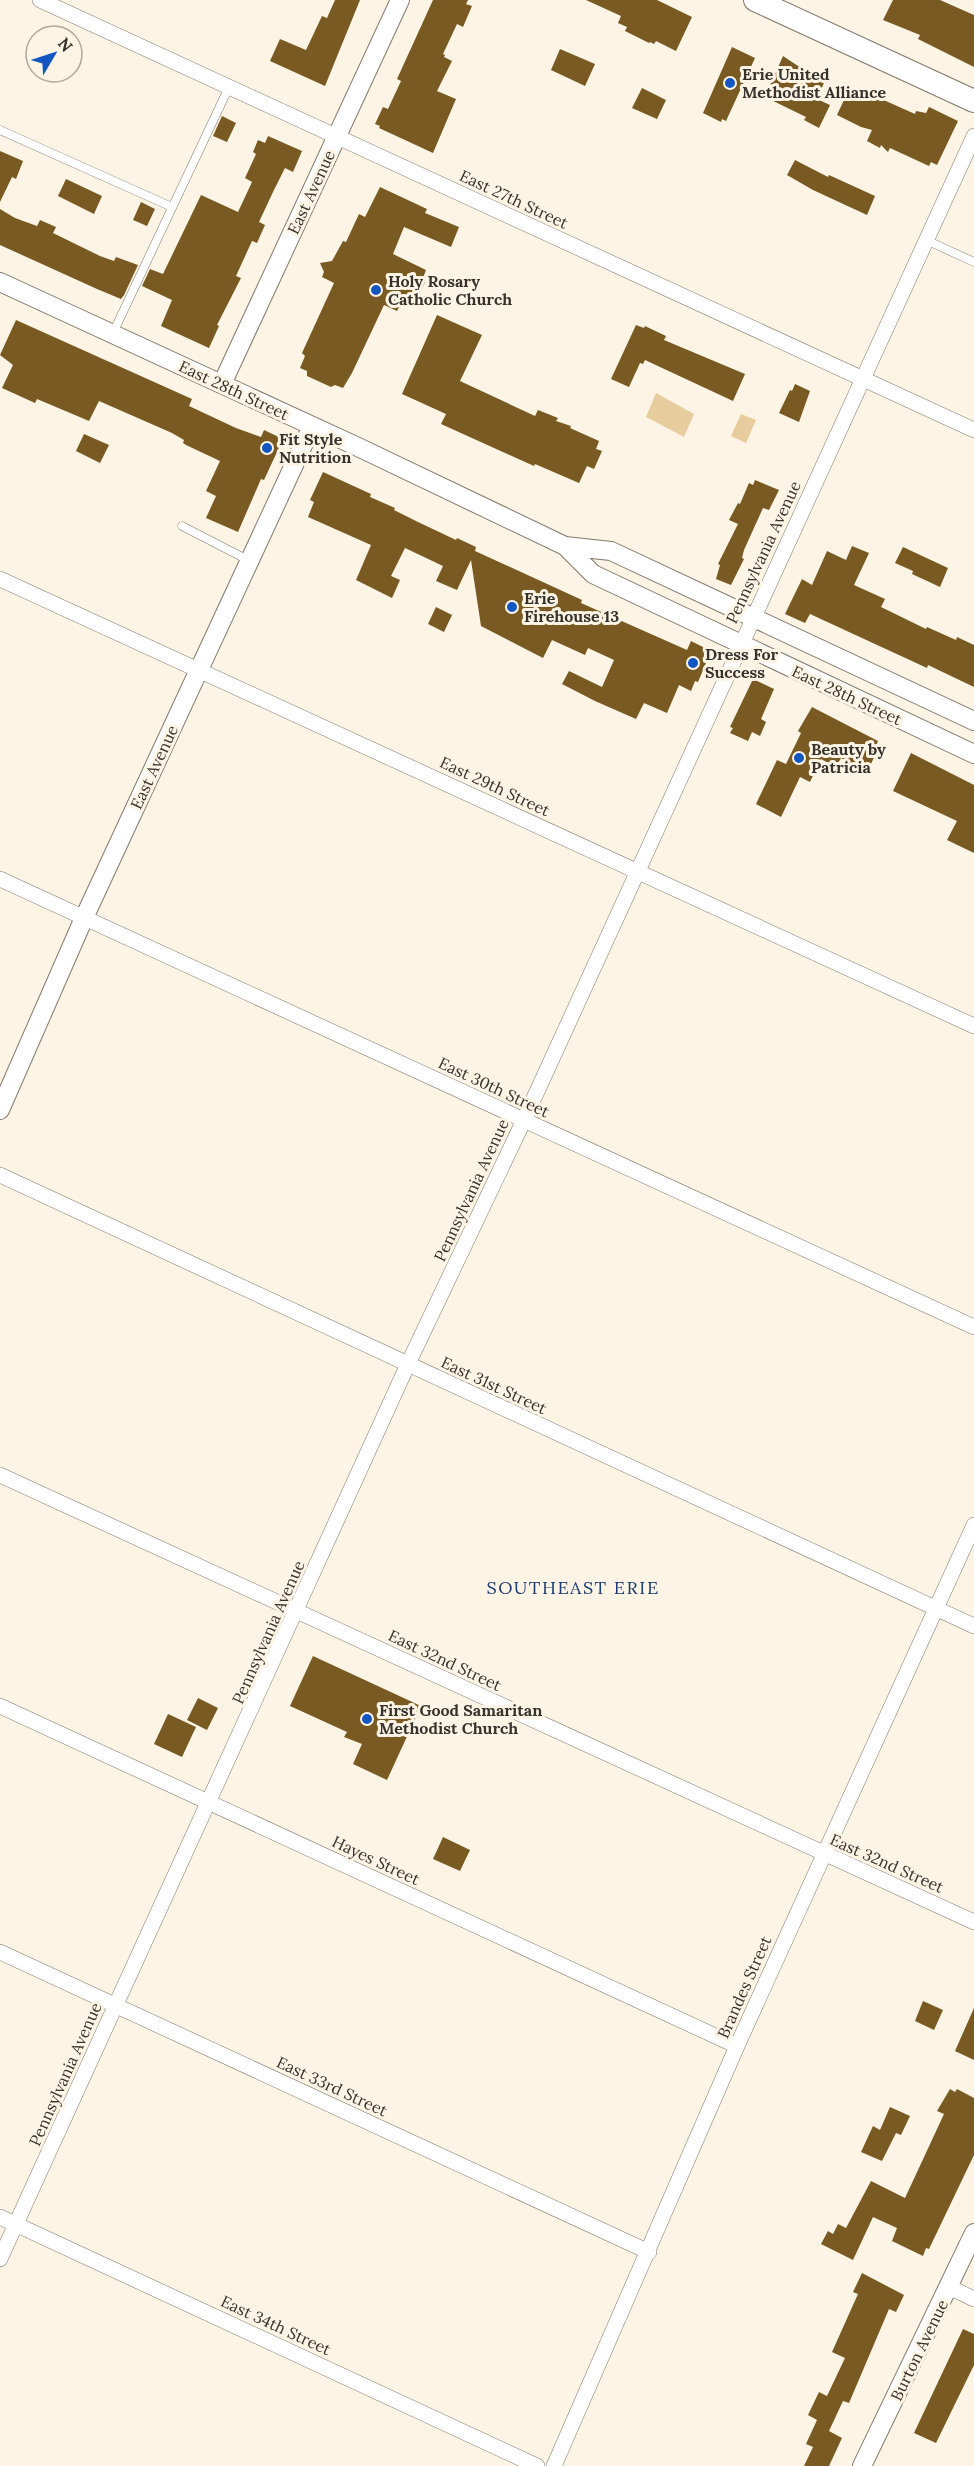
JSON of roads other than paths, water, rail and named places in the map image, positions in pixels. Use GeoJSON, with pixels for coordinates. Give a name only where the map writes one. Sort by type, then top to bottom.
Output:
{"type":"FeatureCollection","features":[{"type":"Feature","properties":{"kind":"main road"},"geometry":{"type":"LineString","coordinates":[[755,0],[974,101]]}},
{"type":"Feature","properties":{"kind":"street","name":"East 27th Street"},"geometry":{"type":"LineString","coordinates":[[40,0],[974,430]]}},
{"type":"Feature","properties":{"kind":"street","name":"East Avenue"},"geometry":{"type":"LineString","coordinates":[[222,384],[400,0]]}},
{"type":"Feature","properties":{"kind":"street","name":"Pennsylvania Avenue"},"geometry":{"type":"LineString","coordinates":[[0,2259],[408,1364],[524,1120],[974,136]]}},
{"type":"Feature","properties":{"kind":"street","name":"East 28th Street"},"geometry":{"type":"LineString","coordinates":[[0,282],[565,546],[611,551],[974,721]]}},
{"type":"Feature","properties":{"kind":"street","name":"East Avenue"},"geometry":{"type":"LineString","coordinates":[[0,1110],[84,918],[312,426]]}},
{"type":"Feature","properties":{"kind":"street","name":"East 28th Street"},"geometry":{"type":"LineString","coordinates":[[565,546],[593,574],[974,754]]}},
{"type":"Feature","properties":{"kind":"street","name":"East 29th Street"},"geometry":{"type":"LineString","coordinates":[[0,579],[974,1026]]}},
{"type":"Feature","properties":{"kind":"street","name":"East 30th Street"},"geometry":{"type":"LineString","coordinates":[[0,879],[974,1327]]}},
{"type":"Feature","properties":{"kind":"street","name":"East 31st Street"},"geometry":{"type":"LineString","coordinates":[[0,1175],[974,1626]]}},
{"type":"Feature","properties":{"kind":"street","name":"East 32nd Street"},"geometry":{"type":"LineString","coordinates":[[0,1475],[974,1922]]}},
{"type":"Feature","properties":{"kind":"street","name":"Brandes Street"},"geometry":{"type":"LineString","coordinates":[[554,2466],[737,2046],[974,1525]]}},
{"type":"Feature","properties":{"kind":"street","name":"Hayes Street"},"geometry":{"type":"LineString","coordinates":[[0,1706],[737,2046]]}},
{"type":"Feature","properties":{"kind":"street","name":"East 33rd Street"},"geometry":{"type":"LineString","coordinates":[[0,1953],[649,2252]]}},
{"type":"Feature","properties":{"kind":"street","name":"East 34th Street"},"geometry":{"type":"LineString","coordinates":[[0,2217],[537,2466]]}},
{"type":"Feature","properties":{"kind":"street","name":"Burton Avenue"},"geometry":{"type":"LineString","coordinates":[[862,2466],[974,2233]]}},
{"type":"Feature","properties":{"kind":"street"},"geometry":{"type":"LineString","coordinates":[[949,2287],[974,2299]]}},
{"type":"Feature","properties":{"kind":"lane"},"geometry":{"type":"LineString","coordinates":[[113,334],[229,87]]}},
{"type":"Feature","properties":{"kind":"lane"},"geometry":{"type":"LineString","coordinates":[[0,130],[172,207]]}},
{"type":"Feature","properties":{"kind":"lane"},"geometry":{"type":"LineString","coordinates":[[926,240],[974,262]]}},
{"type":"Feature","properties":{"kind":"lane"},"geometry":{"type":"LineString","coordinates":[[182,526],[250,561]]}},
{"type":"Feature","properties":{"kind":"place","name":"Erie United Methodist Alliance"},"geometry":{"type":"Point","coordinates":[730,83]}},
{"type":"Feature","properties":{"kind":"place","name":"Holy Rosary Catholic Church"},"geometry":{"type":"Point","coordinates":[376,290]}},
{"type":"Feature","properties":{"kind":"place","name":"Fit Style Nutrition"},"geometry":{"type":"Point","coordinates":[267,448]}},
{"type":"Feature","properties":{"kind":"place","name":"Erie Firehouse 13"},"geometry":{"type":"Point","coordinates":[512,607]}},
{"type":"Feature","properties":{"kind":"place","name":"Dress For Success"},"geometry":{"type":"Point","coordinates":[693,663]}},
{"type":"Feature","properties":{"kind":"place","name":"Beauty by Patricia"},"geometry":{"type":"Point","coordinates":[799,758]}},
{"type":"Feature","properties":{"kind":"place","name":"First Good Samaritan Methodist Church"},"geometry":{"type":"Point","coordinates":[367,1719]}},
{"type":"Feature","properties":{"kind":"district","name":"SOUTHEAST ERIE"},"geometry":{"type":"Point","coordinates":[573,1588]}}]}
